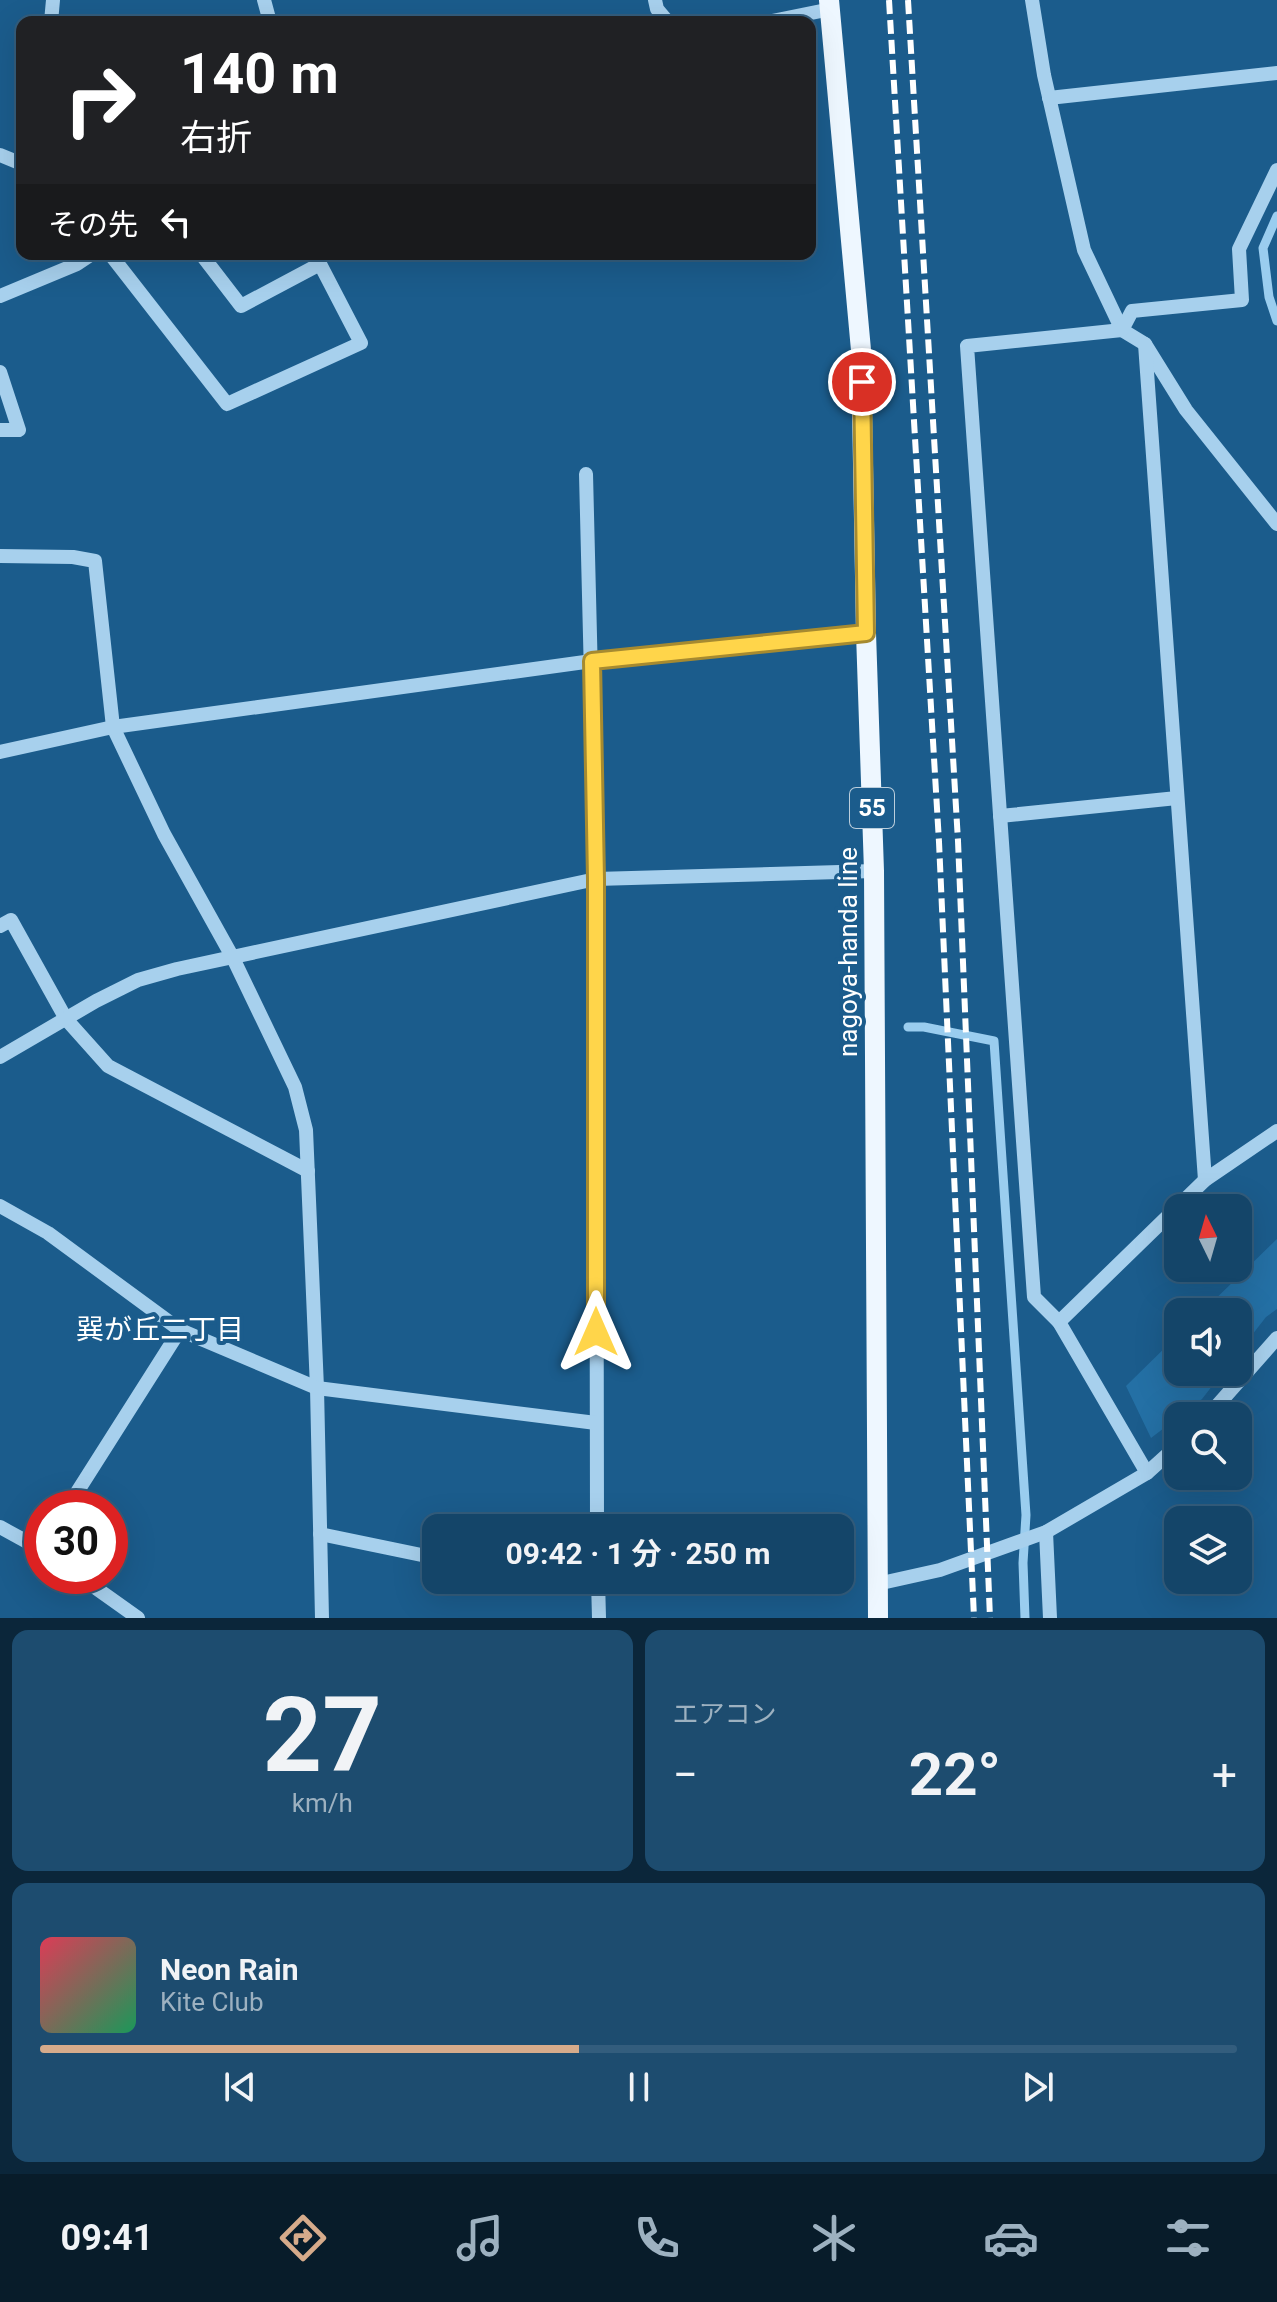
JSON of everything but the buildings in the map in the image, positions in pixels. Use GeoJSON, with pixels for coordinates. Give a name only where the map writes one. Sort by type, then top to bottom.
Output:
{"type":"FeatureCollection","features":[{"type":"Feature","properties":{"kind":"main road","name":"nagoya-handa line"},"geometry":{"type":"LineString","coordinates":[[830,5],[861,350],[874,871],[878,1618]]}},
{"type":"Feature","properties":{"kind":"street"},"geometry":{"type":"LineString","coordinates":[[1032,0],[1049,98],[1084,250],[1122,330],[1145,344],[1186,410],[1277,524]]}},
{"type":"Feature","properties":{"kind":"street"},"geometry":{"type":"LineString","coordinates":[[789,16],[830,5]]}},
{"type":"Feature","properties":{"kind":"street"},"geometry":{"type":"LineString","coordinates":[[1049,98],[1277,73]]}},
{"type":"Feature","properties":{"kind":"street"},"geometry":{"type":"LineString","coordinates":[[1122,330],[1132,311],[1242,300],[1239,249],[1277,170]]}},
{"type":"Feature","properties":{"kind":"street"},"geometry":{"type":"LineString","coordinates":[[0,296],[83,260]]}},
{"type":"Feature","properties":{"kind":"street"},"geometry":{"type":"LineString","coordinates":[[115,260],[227,404],[361,343],[320,264],[241,306],[206,260]]}},
{"type":"Feature","properties":{"kind":"street"},"geometry":{"type":"LineString","coordinates":[[1122,330],[967,346],[1034,1297],[1059,1322],[1147,1473]]}},
{"type":"Feature","properties":{"kind":"street"},"geometry":{"type":"LineString","coordinates":[[1145,344],[1205,1180]]}},
{"type":"Feature","properties":{"kind":"street"},"geometry":{"type":"LineString","coordinates":[[0,372],[19,430],[0,430]]}},
{"type":"Feature","properties":{"kind":"street"},"geometry":{"type":"LineString","coordinates":[[586,474],[596,879],[597,1514]]}},
{"type":"Feature","properties":{"kind":"street"},"geometry":{"type":"LineString","coordinates":[[0,556],[73,557],[95,561],[113,727],[164,834],[233,958],[295,1087],[306,1130],[317,1388],[322,1618]]}},
{"type":"Feature","properties":{"kind":"street"},"geometry":{"type":"LineString","coordinates":[[0,752],[113,727],[592,661],[866,633]]}},
{"type":"Feature","properties":{"kind":"street"},"geometry":{"type":"LineString","coordinates":[[1000,816],[1177,798]]}},
{"type":"Feature","properties":{"kind":"street"},"geometry":{"type":"LineString","coordinates":[[0,1057],[138,980],[596,879],[874,871]]}},
{"type":"Feature","properties":{"kind":"street"},"geometry":{"type":"LineString","coordinates":[[0,926],[11,920],[66,1019],[108,1066],[308,1171]]}},
{"type":"Feature","properties":{"kind":"street"},"geometry":{"type":"LineString","coordinates":[[1059,1322],[1205,1180],[1277,1131]]}},
{"type":"Feature","properties":{"kind":"street"},"geometry":{"type":"LineString","coordinates":[[2,1210],[48,1233],[180,1330],[317,1388],[596,1423]]}},
{"type":"Feature","properties":{"kind":"street"},"geometry":{"type":"LineString","coordinates":[[78,1490],[180,1330]]}},
{"type":"Feature","properties":{"kind":"street"},"geometry":{"type":"LineString","coordinates":[[1220,1402],[1277,1338]]}},
{"type":"Feature","properties":{"kind":"street"},"geometry":{"type":"LineString","coordinates":[[877,1584],[940,1570],[1046,1532],[1147,1473],[1164,1458]]}},
{"type":"Feature","properties":{"kind":"street"},"geometry":{"type":"LineString","coordinates":[[0,1527],[24,1540]]}},
{"type":"Feature","properties":{"kind":"street"},"geometry":{"type":"LineString","coordinates":[[1046,1532],[1050,1618]]}},
{"type":"Feature","properties":{"kind":"street"},"geometry":{"type":"LineString","coordinates":[[320,1534],[422,1555]]}},
{"type":"Feature","properties":{"kind":"street"},"geometry":{"type":"LineString","coordinates":[[104,1594],[138,1618]]}},
{"type":"Feature","properties":{"kind":"street"},"geometry":{"type":"LineString","coordinates":[[598,1594],[599,1618]]}},
{"type":"Feature","properties":{"kind":"shaded area"},"geometry":{"type":"Polygon","coordinates":[[[1277,1239],[1277,1309],[1252,1335],[1252,1298],[1216,1298],[1233,1282],[1252,1282],[1252,1263],[1277,1239]]]}},
{"type":"Feature","properties":{"kind":"shaded area"},"geometry":{"type":"Polygon","coordinates":[[[1164,1349],[1164,1386],[1212,1386],[1198,1402],[1164,1402],[1164,1428],[1151,1438],[1126,1386],[1164,1349]]]}},
{"type":"Feature","properties":{"kind":"waterway"},"geometry":{"type":"LineString","coordinates":[[1277,216],[1263,248],[1269,297],[1277,321]]}},
{"type":"Feature","properties":{"kind":"waterway"},"geometry":{"type":"LineString","coordinates":[[908,1027],[924,1027],[994,1041],[1026,1515],[1023,1563],[1025,1618]]}},
{"type":"Feature","properties":{"kind":"railway"},"geometry":{"type":"LineString","coordinates":[[889,0],[939,842],[974,1618]]}},
{"type":"Feature","properties":{"kind":"railway"},"geometry":{"type":"LineString","coordinates":[[908,0],[958,841],[990,1618]]}},
{"type":"Feature","properties":{"kind":"district","name":"巽が丘二丁目"},"geometry":{"type":"Point","coordinates":[160,1329]}},
{"type":"Feature","properties":{"kind":"route"},"geometry":{"type":"LineString","coordinates":[[596,1332],[596,879],[592,661],[866,633],[862,382]]}}]}
